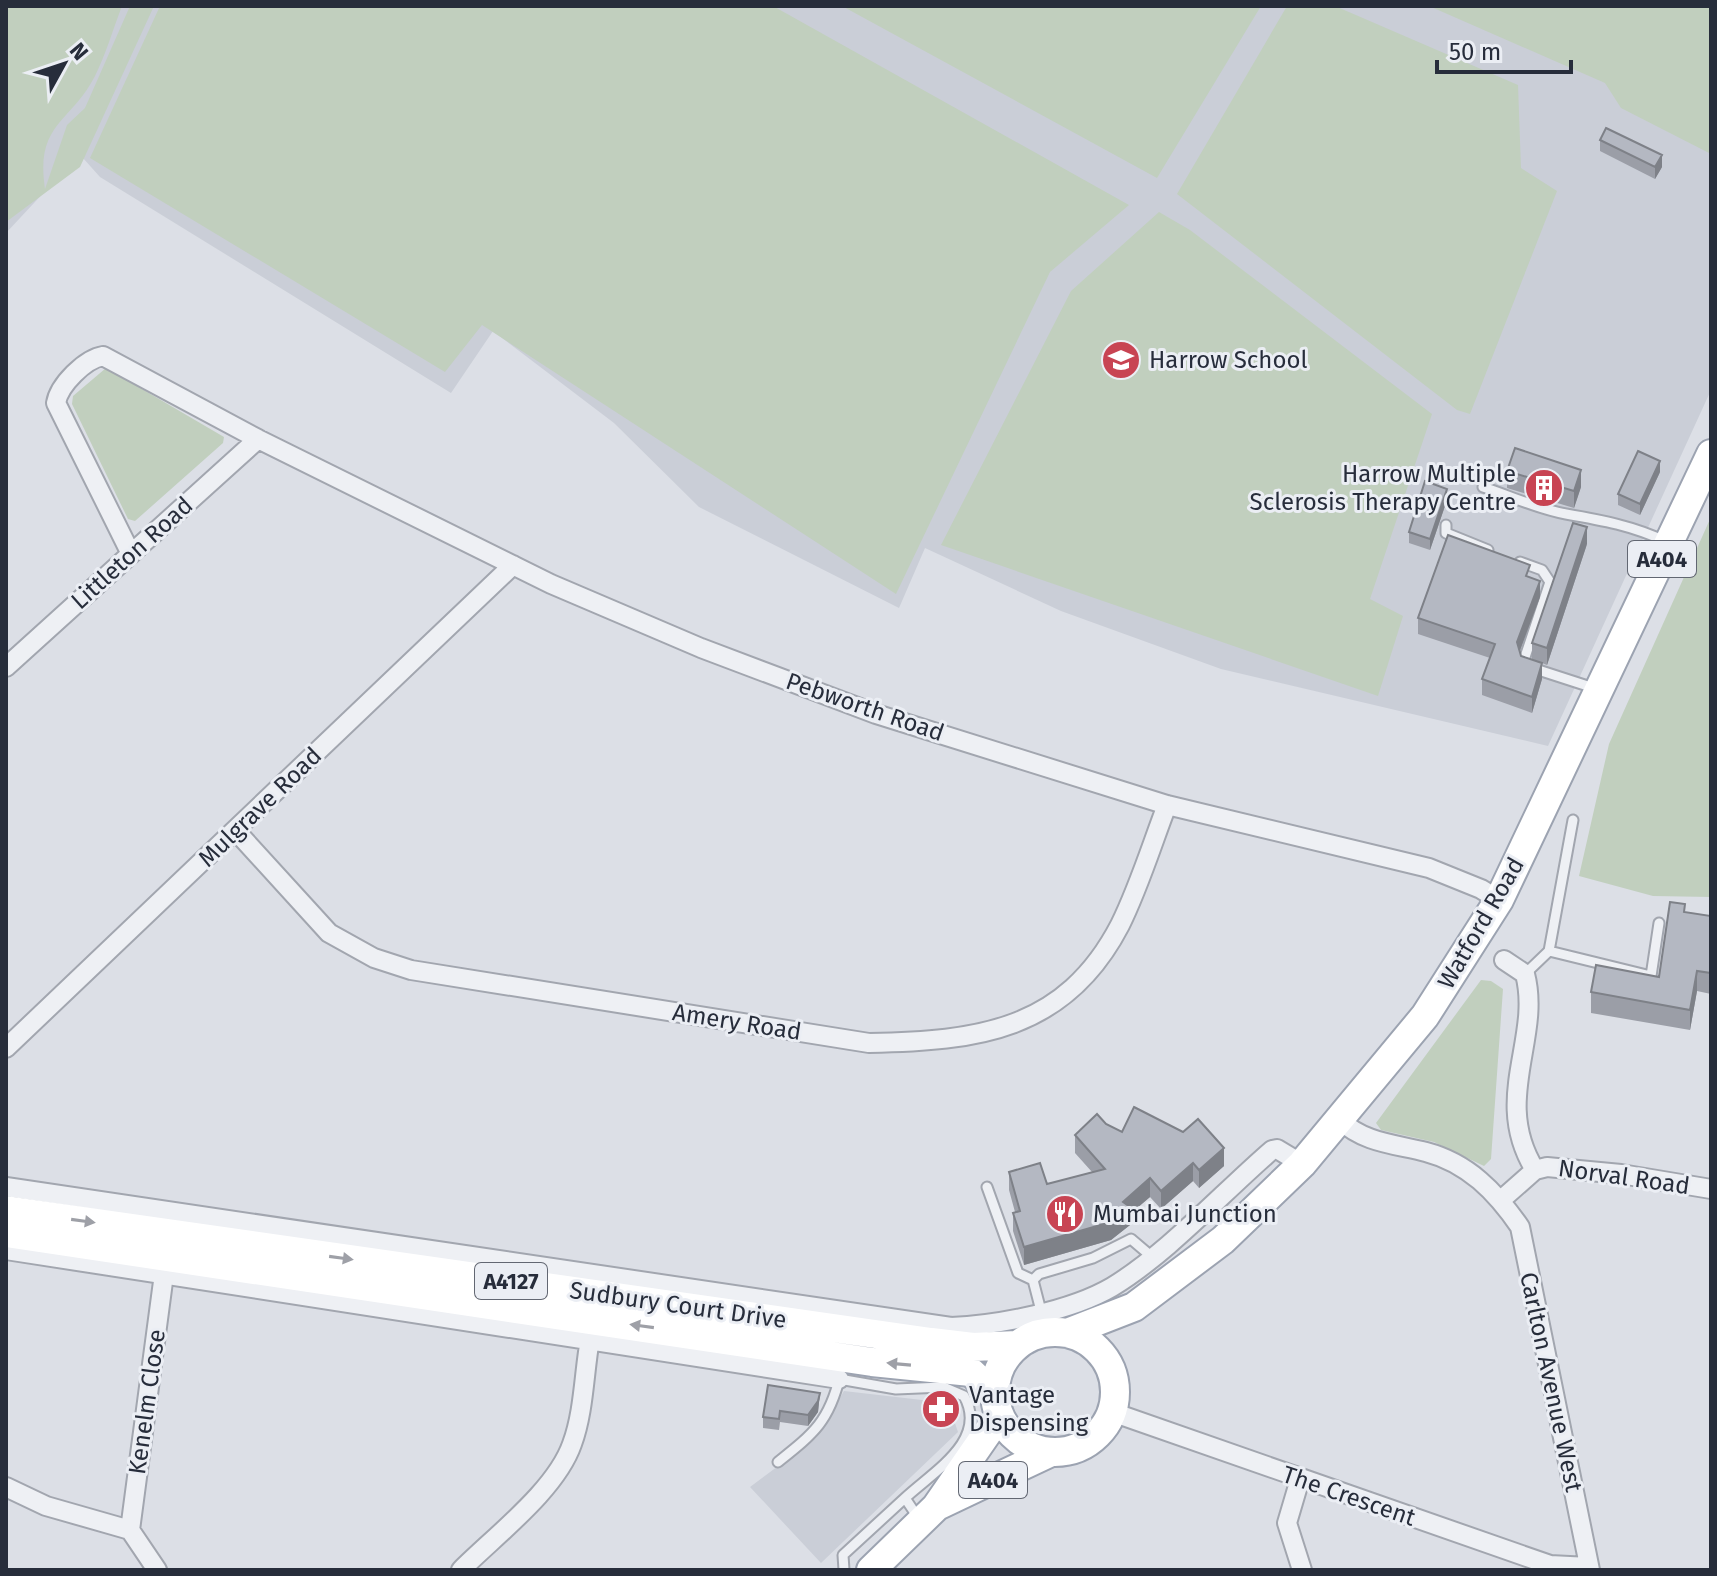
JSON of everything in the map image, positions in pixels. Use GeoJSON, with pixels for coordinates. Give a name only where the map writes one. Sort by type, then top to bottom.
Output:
{"type":"FeatureCollection","features":[{"type":"Feature","properties":{"kind":"main road","name":"Watford Road"},"geometry":{"type":"LineString","coordinates":[[1067,1333],[1144,1300],[1223,1240],[1302,1164],[1425,1016],[1499,900],[1711,454]]}},
{"type":"Feature","properties":{"kind":"main road","name":"Sudbury Court Drive"},"geometry":{"type":"LineString","coordinates":[[21,1205],[286,1262],[504,1316],[776,1332],[929,1330],[973,1347],[1017,1345]]}},
{"type":"Feature","properties":{"kind":"main road","name":"Sudbury Court Drive"},"geometry":{"type":"LineString","coordinates":[[6,1233],[76,1251],[243,1277],[286,1262],[776,1332],[841,1368],[971,1372],[997,1405]]}},
{"type":"Feature","properties":{"kind":"main road","name":"Watford Road"},"geometry":{"type":"LineString","coordinates":[[1108,1364],[1117,1334],[1144,1300]]}},
{"type":"Feature","properties":{"kind":"main road"},"geometry":{"type":"LineString","coordinates":[[1049,1332],[1067,1333],[1089,1342],[1108,1364],[1115,1389],[1112,1412],[1103,1429],[1087,1443],[1070,1451],[1051,1452],[1030,1447],[1014,1437],[997,1405],[998,1371],[1017,1345],[1049,1332]]}},
{"type":"Feature","properties":{"kind":"main road","name":"A404"},"geometry":{"type":"LineString","coordinates":[[871,1570],[928,1514],[997,1405]]}},
{"type":"Feature","properties":{"kind":"main road","name":"A404"},"geometry":{"type":"LineString","coordinates":[[928,1514],[1051,1452]]}},
{"type":"Feature","properties":{"kind":"street","name":"Pebworth Road"},"geometry":{"type":"LineString","coordinates":[[131,554],[56,403],[58,392],[94,357],[103,356],[258,439],[513,565],[701,648],[876,714],[1167,805],[1429,868],[1499,900]]}},
{"type":"Feature","properties":{"kind":"street","name":"Littleton Road"},"geometry":{"type":"LineString","coordinates":[[6,667],[258,439]]}},
{"type":"Feature","properties":{"kind":"street","name":"Mulgrave Road"},"geometry":{"type":"LineString","coordinates":[[6,1048],[513,565]]}},
{"type":"Feature","properties":{"kind":"street","name":"Amery Road"},"geometry":{"type":"LineString","coordinates":[[236,831],[329,933],[374,958],[411,970],[869,1043],[945,1042],[1004,1028],[1056,1001],[1077,986],[1093,968],[1120,924],[1167,805]]}},
{"type":"Feature","properties":{"kind":"street"},"geometry":{"type":"LineString","coordinates":[[1504,960],[1525,974],[1530,991],[1516,1084],[1519,1134],[1535,1170]]}},
{"type":"Feature","properties":{"kind":"street","name":"Carlton Avenue West"},"geometry":{"type":"LineString","coordinates":[[1340,1120],[1350,1130],[1372,1139],[1453,1161],[1501,1200],[1520,1227],[1590,1568]]}},
{"type":"Feature","properties":{"kind":"street"},"geometry":{"type":"LineString","coordinates":[[929,1330],[976,1326],[1088,1300],[1134,1270],[1272,1150],[1277,1149],[1302,1164]]}},
{"type":"Feature","properties":{"kind":"street","name":"Norval Road"},"geometry":{"type":"LineString","coordinates":[[1501,1200],[1535,1170],[1547,1167],[1621,1174],[1711,1189]]}},
{"type":"Feature","properties":{"kind":"street","name":"Sudbury Court Drive"},"geometry":{"type":"LineString","coordinates":[[6,1187],[21,1205],[929,1330]]}},
{"type":"Feature","properties":{"kind":"street","name":"Sudbury Court Drive"},"geometry":{"type":"LineString","coordinates":[[6,1250],[76,1251],[164,1274],[243,1277],[504,1316],[590,1339],[841,1368]]}},
{"type":"Feature","properties":{"kind":"street"},"geometry":{"type":"LineString","coordinates":[[1134,1270],[1144,1300]]}},
{"type":"Feature","properties":{"kind":"street","name":"Kenelm Close"},"geometry":{"type":"LineString","coordinates":[[130,1530],[164,1274]]}},
{"type":"Feature","properties":{"kind":"street"},"geometry":{"type":"LineString","coordinates":[[461,1570],[548,1485],[562,1465],[573,1443],[590,1339]]}},
{"type":"Feature","properties":{"kind":"street","name":"The Crescent"},"geometry":{"type":"LineString","coordinates":[[1112,1412],[1550,1565],[1590,1568]]}},
{"type":"Feature","properties":{"kind":"street"},"geometry":{"type":"LineString","coordinates":[[1298,1568],[1287,1523],[1300,1479]]}},
{"type":"Feature","properties":{"kind":"street"},"geometry":{"type":"LineString","coordinates":[[6,1487],[46,1506],[130,1530],[157,1570]]}},
{"type":"Feature","properties":{"kind":"lane"},"geometry":{"type":"LineString","coordinates":[[1483,487],[1565,514],[1586,515],[1642,531],[1670,544]]}},
{"type":"Feature","properties":{"kind":"lane"},"geometry":{"type":"LineString","coordinates":[[1446,525],[1446,533],[1453,538],[1546,574],[1550,582],[1549,593],[1524,660],[1526,666],[1601,691]]}},
{"type":"Feature","properties":{"kind":"lane"},"geometry":{"type":"LineString","coordinates":[[1525,974],[1549,951],[1573,820]]}},
{"type":"Feature","properties":{"kind":"lane"},"geometry":{"type":"LineString","coordinates":[[1549,951],[1651,976],[1659,923]]}},
{"type":"Feature","properties":{"kind":"lane"},"geometry":{"type":"LineString","coordinates":[[987,1187],[1018,1273],[1033,1280]]}},
{"type":"Feature","properties":{"kind":"lane"},"geometry":{"type":"LineString","coordinates":[[1033,1280],[1039,1274],[1093,1258],[1131,1239],[1151,1256]]}},
{"type":"Feature","properties":{"kind":"lane"},"geometry":{"type":"LineString","coordinates":[[1033,1280],[1041,1311]]}},
{"type":"Feature","properties":{"kind":"lane"},"geometry":{"type":"LineString","coordinates":[[778,1462],[820,1427],[833,1402],[841,1368],[896,1389],[943,1387],[964,1396],[969,1405],[972,1429],[966,1440],[843,1555],[844,1570]]}},
{"type":"Feature","properties":{"kind":"lane"},"geometry":{"type":"LineString","coordinates":[[905,1498],[928,1514]]}},
{"type":"Feature","properties":{"kind":"shaded area","name":"Harrow School"},"geometry":{"type":"Polygon","coordinates":[[[6,6],[1711,6],[1711,390],[1548,746],[1221,669],[1061,611],[925,548],[899,608],[699,507],[614,423],[493,331],[451,393],[100,177],[74,148],[62,173],[6,233],[6,6]]]}},
{"type":"Feature","properties":{"kind":"shaded area"},"geometry":{"type":"Polygon","coordinates":[[[844,1391],[948,1403],[958,1432],[821,1563],[750,1487],[816,1438],[844,1391]]]}},
{"type":"Feature","properties":{"kind":"green space"},"geometry":{"type":"Polygon","coordinates":[[[6,6],[122,6],[95,76],[50,137],[43,167],[45,189],[67,125],[85,108],[130,6],[154,6],[80,167],[6,222],[6,6]]]}},
{"type":"Feature","properties":{"kind":"green space"},"geometry":{"type":"Polygon","coordinates":[[[160,6],[773,6],[1129,205],[1050,272],[896,594],[482,325],[445,372],[90,158],[160,6]]]}},
{"type":"Feature","properties":{"kind":"green space"},"geometry":{"type":"Polygon","coordinates":[[[842,6],[1261,6],[1157,178],[842,6]]]}},
{"type":"Feature","properties":{"kind":"green space"},"geometry":{"type":"Polygon","coordinates":[[[1287,6],[1335,6],[1518,85],[1521,168],[1557,191],[1470,414],[1457,410],[1177,194],[1287,6]]]}},
{"type":"Feature","properties":{"kind":"green space"},"geometry":{"type":"Polygon","coordinates":[[[1429,6],[1711,6],[1711,154],[1621,108],[1605,83],[1429,6]]]}},
{"type":"Feature","properties":{"kind":"green space"},"geometry":{"type":"Polygon","coordinates":[[[1159,212],[1190,230],[1432,414],[1370,599],[1403,616],[1378,696],[941,545],[1071,291],[1159,212]]]}},
{"type":"Feature","properties":{"kind":"green space"},"geometry":{"type":"Polygon","coordinates":[[[106,368],[224,437],[223,443],[135,521],[128,519],[72,404],[73,396],[106,368]]]}},
{"type":"Feature","properties":{"kind":"green space"},"geometry":{"type":"Polygon","coordinates":[[[1711,517],[1711,897],[1653,896],[1579,876],[1609,744],[1711,517]]]}},
{"type":"Feature","properties":{"kind":"green space"},"geometry":{"type":"Polygon","coordinates":[[[1481,980],[1491,981],[1503,989],[1491,1159],[1484,1166],[1434,1142],[1381,1130],[1376,1123],[1481,980]]]}},
{"type":"Feature","properties":{"kind":"building"},"geometry":{"type":"Polygon","coordinates":[[[1606,128],[1662,155],[1655,167],[1600,140],[1606,128]]]}},
{"type":"Feature","properties":{"kind":"building"},"geometry":{"type":"Polygon","coordinates":[[[1515,448],[1581,470],[1574,491],[1507,471],[1515,448]]]}},
{"type":"Feature","properties":{"kind":"building"},"geometry":{"type":"Polygon","coordinates":[[[1638,451],[1660,461],[1640,504],[1618,494],[1638,451]]]}},
{"type":"Feature","properties":{"kind":"building"},"geometry":{"type":"Polygon","coordinates":[[[1425,481],[1447,489],[1430,539],[1409,532],[1425,481]]]}},
{"type":"Feature","properties":{"kind":"building"},"geometry":{"type":"Polygon","coordinates":[[[1573,523],[1587,527],[1547,648],[1532,643],[1573,523]]]}},
{"type":"Feature","properties":{"kind":"building"},"geometry":{"type":"Polygon","coordinates":[[[1448,535],[1530,565],[1526,576],[1540,581],[1517,642],[1521,656],[1542,663],[1532,697],[1482,679],[1495,644],[1418,618],[1448,535]]]}},
{"type":"Feature","properties":{"kind":"building"},"geometry":{"type":"Polygon","coordinates":[[[1670,902],[1685,904],[1684,912],[1711,916],[1711,973],[1697,971],[1690,1010],[1591,992],[1596,965],[1659,977],[1670,902]]]}},
{"type":"Feature","properties":{"kind":"building"},"geometry":{"type":"Polygon","coordinates":[[[1134,1107],[1183,1132],[1198,1119],[1224,1148],[1199,1170],[1193,1163],[1161,1191],[1150,1178],[1123,1202],[1130,1207],[1111,1222],[1024,1247],[1013,1213],[1020,1211],[1009,1172],[1040,1163],[1047,1184],[1105,1169],[1075,1135],[1097,1114],[1106,1124],[1122,1132],[1134,1107]]]}},
{"type":"Feature","properties":{"kind":"building"},"geometry":{"type":"Polygon","coordinates":[[[768,1385],[820,1393],[808,1415],[780,1411],[779,1419],[763,1417],[768,1385]]]}},
{"type":"Feature","properties":{"kind":"place","name":"Harrow School"},"geometry":{"type":"Point","coordinates":[1121,360]}},
{"type":"Feature","properties":{"kind":"place","name":"Harrow Multiple Sclerosis Therapy Centre"},"geometry":{"type":"Point","coordinates":[1544,488]}},
{"type":"Feature","properties":{"kind":"place","name":"Mumbai Junction"},"geometry":{"type":"Point","coordinates":[1065,1214]}},
{"type":"Feature","properties":{"kind":"place","name":"Vantage Dispensing"},"geometry":{"type":"Point","coordinates":[941,1409]}}]}
